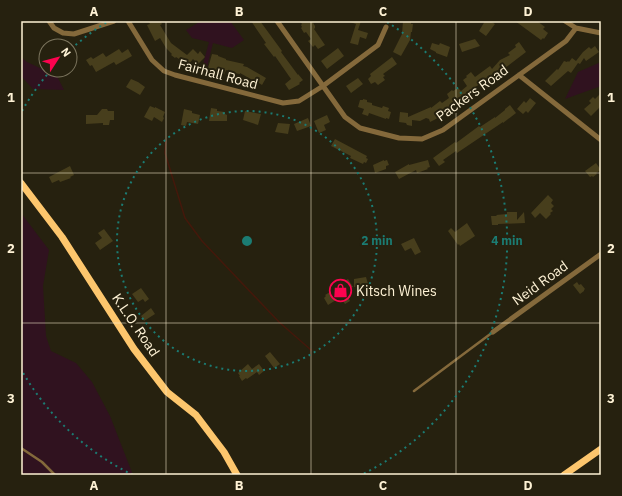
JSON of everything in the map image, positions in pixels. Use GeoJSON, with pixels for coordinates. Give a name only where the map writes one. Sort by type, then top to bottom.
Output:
{"type":"FeatureCollection","features":[{"type":"Feature","properties":{"kind":"main road","name":"K.L.O. Road"},"geometry":{"type":"LineString","coordinates":[[21,183],[62,238],[134,349],[167,392],[196,415],[224,452],[236,475]]}},
{"type":"Feature","properties":{"kind":"main road"},"geometry":{"type":"LineString","coordinates":[[564,475],[601,449]]}},
{"type":"Feature","properties":{"kind":"street"},"geometry":{"type":"LineString","coordinates":[[49,21],[54,28],[63,33],[74,34],[114,21]]}},
{"type":"Feature","properties":{"kind":"street","name":"Fairhall Road"},"geometry":{"type":"LineString","coordinates":[[128,21],[152,60],[164,71],[283,103],[299,101],[323,86],[378,45],[386,27]]}},
{"type":"Feature","properties":{"kind":"street","name":"Packers Road"},"geometry":{"type":"LineString","coordinates":[[277,21],[345,117],[360,128],[399,138],[422,139],[443,130],[566,41],[576,28]]}},
{"type":"Feature","properties":{"kind":"street"},"geometry":{"type":"LineString","coordinates":[[565,21],[576,28],[601,33]]}},
{"type":"Feature","properties":{"kind":"street"},"geometry":{"type":"LineString","coordinates":[[519,75],[601,140]]}},
{"type":"Feature","properties":{"kind":"street","name":"Neid Road"},"geometry":{"type":"LineString","coordinates":[[493,332],[601,254]]}},
{"type":"Feature","properties":{"kind":"lane"},"geometry":{"type":"LineString","coordinates":[[414,391],[493,332]]}},
{"type":"Feature","properties":{"kind":"lane"},"geometry":{"type":"LineString","coordinates":[[21,448],[42,462],[54,475]]}},
{"type":"Feature","properties":{"kind":"shaded area"},"geometry":{"type":"Polygon","coordinates":[[[201,21],[230,21],[244,40],[232,48],[213,43],[205,75],[201,72],[209,42],[192,38],[186,30],[201,21]]]}},
{"type":"Feature","properties":{"kind":"shaded area"},"geometry":{"type":"Polygon","coordinates":[[[21,57],[27,62],[38,67],[38,78],[58,78],[64,90],[33,89],[21,76],[21,57]]]}},
{"type":"Feature","properties":{"kind":"shaded area"},"geometry":{"type":"Polygon","coordinates":[[[601,62],[601,86],[565,99],[578,72],[601,62]]]}},
{"type":"Feature","properties":{"kind":"shaded area"},"geometry":{"type":"Polygon","coordinates":[[[21,213],[49,250],[43,286],[46,336],[51,351],[76,363],[92,382],[110,416],[133,475],[21,475],[21,213]]]}},
{"type":"Feature","properties":{"kind":"building"},"geometry":{"type":"Polygon","coordinates":[[[148,21],[160,21],[162,24],[160,25],[171,43],[187,55],[193,49],[198,54],[200,51],[205,57],[198,64],[193,59],[189,64],[181,57],[179,59],[176,57],[175,58],[171,55],[172,54],[160,38],[155,41],[147,25],[150,24],[148,21]]]}},
{"type":"Feature","properties":{"kind":"building"},"geometry":{"type":"Polygon","coordinates":[[[251,21],[260,21],[282,51],[281,52],[303,80],[299,83],[300,84],[289,90],[285,84],[291,79],[275,56],[274,57],[264,44],[266,43],[251,21]]]}},
{"type":"Feature","properties":{"kind":"building"},"geometry":{"type":"Polygon","coordinates":[[[300,21],[312,21],[315,26],[314,29],[325,45],[318,49],[315,45],[313,47],[308,41],[311,39],[301,28],[302,24],[300,21]]]}},
{"type":"Feature","properties":{"kind":"building"},"geometry":{"type":"Polygon","coordinates":[[[347,21],[361,21],[358,30],[368,33],[366,39],[360,37],[358,45],[350,43],[356,24],[347,21]]]}},
{"type":"Feature","properties":{"kind":"building"},"geometry":{"type":"Polygon","coordinates":[[[403,21],[411,21],[411,24],[413,24],[410,40],[401,56],[393,52],[402,34],[403,21]]]}},
{"type":"Feature","properties":{"kind":"building"},"geometry":{"type":"Polygon","coordinates":[[[485,21],[490,21],[495,24],[486,36],[479,31],[485,21]]]}},
{"type":"Feature","properties":{"kind":"building"},"geometry":{"type":"Polygon","coordinates":[[[515,21],[537,21],[545,27],[543,29],[548,33],[544,39],[543,38],[541,40],[515,21]]]}},
{"type":"Feature","properties":{"kind":"building"},"geometry":{"type":"Polygon","coordinates":[[[475,39],[480,46],[462,52],[459,44],[475,39]]]}},
{"type":"Feature","properties":{"kind":"building"},"geometry":{"type":"Polygon","coordinates":[[[519,42],[526,52],[500,72],[498,70],[491,75],[436,119],[430,122],[429,119],[426,118],[420,121],[412,120],[412,126],[399,122],[400,112],[408,113],[408,117],[431,108],[440,101],[442,103],[449,98],[447,94],[452,90],[453,91],[458,88],[461,91],[467,86],[463,80],[467,77],[466,76],[471,72],[475,77],[490,66],[492,69],[500,60],[510,55],[508,53],[516,47],[515,45],[519,42]]]}},
{"type":"Feature","properties":{"kind":"building"},"geometry":{"type":"Polygon","coordinates":[[[432,43],[439,45],[440,43],[450,47],[447,57],[430,49],[432,43]]]}},
{"type":"Feature","properties":{"kind":"building"},"geometry":{"type":"Polygon","coordinates":[[[595,46],[599,52],[586,61],[584,58],[580,64],[578,63],[571,73],[568,71],[551,86],[545,81],[557,69],[558,70],[564,61],[569,62],[572,58],[576,61],[589,47],[591,49],[595,46]]]}},
{"type":"Feature","properties":{"kind":"building"},"geometry":{"type":"Polygon","coordinates":[[[338,48],[344,56],[327,69],[321,61],[338,48]]]}},
{"type":"Feature","properties":{"kind":"building"},"geometry":{"type":"Polygon","coordinates":[[[119,49],[122,53],[128,49],[132,56],[116,65],[114,62],[96,72],[92,65],[90,66],[86,60],[91,57],[93,59],[103,53],[106,57],[119,49]]]}},
{"type":"Feature","properties":{"kind":"building"},"geometry":{"type":"Polygon","coordinates":[[[212,54],[218,55],[226,60],[244,64],[243,66],[266,78],[262,85],[240,73],[233,73],[234,72],[226,70],[224,75],[218,73],[219,71],[208,68],[212,54]]]}},
{"type":"Feature","properties":{"kind":"building"},"geometry":{"type":"Polygon","coordinates":[[[392,57],[397,64],[383,74],[385,76],[383,77],[385,80],[378,85],[375,82],[371,84],[368,79],[371,76],[370,74],[392,57]]]}},
{"type":"Feature","properties":{"kind":"building"},"geometry":{"type":"Polygon","coordinates":[[[358,78],[363,84],[351,93],[346,86],[358,78]]]}},
{"type":"Feature","properties":{"kind":"building"},"geometry":{"type":"Polygon","coordinates":[[[131,79],[145,87],[140,95],[126,87],[131,79]]]}},
{"type":"Feature","properties":{"kind":"building"},"geometry":{"type":"Polygon","coordinates":[[[601,93],[601,106],[591,116],[584,109],[591,103],[589,101],[593,97],[595,99],[601,93]]]}},
{"type":"Feature","properties":{"kind":"building"},"geometry":{"type":"Polygon","coordinates":[[[530,98],[536,103],[528,113],[526,111],[523,114],[517,109],[524,101],[526,103],[530,98]]]}},
{"type":"Feature","properties":{"kind":"building"},"geometry":{"type":"Polygon","coordinates":[[[363,99],[372,103],[372,105],[382,108],[383,106],[389,108],[388,111],[391,112],[389,119],[369,113],[368,116],[362,114],[364,109],[358,107],[360,100],[363,99]]]}},
{"type":"Feature","properties":{"kind":"building"},"geometry":{"type":"Polygon","coordinates":[[[510,105],[516,113],[457,153],[456,151],[443,160],[445,162],[439,166],[433,158],[479,126],[480,127],[495,118],[510,105]]]}},
{"type":"Feature","properties":{"kind":"building"},"geometry":{"type":"Polygon","coordinates":[[[150,106],[165,112],[162,122],[154,117],[152,121],[144,117],[150,106]]]}},
{"type":"Feature","properties":{"kind":"building"},"geometry":{"type":"Polygon","coordinates":[[[211,108],[217,109],[217,111],[225,112],[227,115],[227,121],[209,121],[211,108]]]}},
{"type":"Feature","properties":{"kind":"building"},"geometry":{"type":"Polygon","coordinates":[[[102,109],[114,111],[114,120],[110,120],[109,125],[103,125],[103,123],[86,124],[86,115],[97,115],[102,109]]]}},
{"type":"Feature","properties":{"kind":"building"},"geometry":{"type":"Polygon","coordinates":[[[184,109],[200,115],[198,124],[187,122],[186,126],[181,125],[184,109]]]}},
{"type":"Feature","properties":{"kind":"building"},"geometry":{"type":"Polygon","coordinates":[[[245,111],[261,114],[258,125],[243,120],[245,111]]]}},
{"type":"Feature","properties":{"kind":"building"},"geometry":{"type":"Polygon","coordinates":[[[327,115],[330,122],[324,125],[326,130],[319,133],[314,121],[327,115]]]}},
{"type":"Feature","properties":{"kind":"building"},"geometry":{"type":"Polygon","coordinates":[[[308,118],[311,126],[297,131],[294,124],[308,118]]]}},
{"type":"Feature","properties":{"kind":"building"},"geometry":{"type":"Polygon","coordinates":[[[278,123],[290,124],[288,134],[275,132],[278,123]]]}},
{"type":"Feature","properties":{"kind":"building"},"geometry":{"type":"Polygon","coordinates":[[[335,139],[367,156],[366,158],[368,159],[366,163],[364,162],[363,164],[350,158],[351,156],[331,146],[335,139]]]}},
{"type":"Feature","properties":{"kind":"building"},"geometry":{"type":"Polygon","coordinates":[[[387,160],[389,165],[386,166],[386,169],[375,173],[373,165],[387,160]]]}},
{"type":"Feature","properties":{"kind":"building"},"geometry":{"type":"Polygon","coordinates":[[[428,160],[430,167],[417,173],[416,170],[399,179],[395,172],[409,164],[428,160]]]}},
{"type":"Feature","properties":{"kind":"building"},"geometry":{"type":"Polygon","coordinates":[[[596,163],[601,170],[593,177],[590,177],[585,171],[596,163]]]}},
{"type":"Feature","properties":{"kind":"building"},"geometry":{"type":"Polygon","coordinates":[[[70,166],[74,175],[70,177],[71,178],[52,183],[49,177],[70,166]]]}},
{"type":"Feature","properties":{"kind":"building"},"geometry":{"type":"Polygon","coordinates":[[[548,195],[553,200],[551,203],[554,206],[551,209],[553,211],[546,219],[540,213],[535,218],[531,213],[548,195]]]}},
{"type":"Feature","properties":{"kind":"building"},"geometry":{"type":"Polygon","coordinates":[[[507,212],[517,212],[517,220],[524,212],[525,223],[492,225],[491,216],[507,214],[507,212]]]}},
{"type":"Feature","properties":{"kind":"building"},"geometry":{"type":"Polygon","coordinates":[[[467,223],[475,236],[460,246],[448,231],[451,228],[455,232],[467,223]]]}},
{"type":"Feature","properties":{"kind":"building"},"geometry":{"type":"Polygon","coordinates":[[[104,229],[113,241],[100,250],[95,243],[102,238],[98,233],[104,229]]]}},
{"type":"Feature","properties":{"kind":"building"},"geometry":{"type":"Polygon","coordinates":[[[414,238],[421,252],[415,255],[411,248],[405,251],[401,244],[414,238]]]}},
{"type":"Feature","properties":{"kind":"building"},"geometry":{"type":"Polygon","coordinates":[[[366,277],[368,284],[367,286],[354,287],[354,279],[366,277]]]}},
{"type":"Feature","properties":{"kind":"building"},"geometry":{"type":"Polygon","coordinates":[[[348,279],[353,287],[347,288],[350,291],[346,294],[350,301],[345,304],[341,298],[328,305],[324,298],[333,287],[330,284],[336,280],[338,283],[342,280],[343,282],[348,279]]]}},
{"type":"Feature","properties":{"kind":"building"},"geometry":{"type":"Polygon","coordinates":[[[577,282],[585,289],[580,294],[573,285],[577,282]]]}},
{"type":"Feature","properties":{"kind":"building"},"geometry":{"type":"Polygon","coordinates":[[[141,288],[149,299],[145,302],[143,299],[138,302],[132,294],[141,288]]]}},
{"type":"Feature","properties":{"kind":"building"},"geometry":{"type":"Polygon","coordinates":[[[151,308],[155,314],[144,321],[141,316],[151,308]]]}},
{"type":"Feature","properties":{"kind":"building"},"geometry":{"type":"Polygon","coordinates":[[[270,352],[280,364],[274,368],[265,356],[270,352]]]}},
{"type":"Feature","properties":{"kind":"building"},"geometry":{"type":"Polygon","coordinates":[[[248,364],[252,369],[259,364],[264,371],[259,375],[257,372],[242,381],[238,373],[248,364]]]}},
{"type":"Feature","properties":{"kind":"waterway"},"geometry":{"type":"LineString","coordinates":[[166,140],[165,153],[185,218],[202,241],[279,322],[311,350]]}},
{"type":"Feature","properties":{"kind":"place","name":"Kitsch Wines"},"geometry":{"type":"Point","coordinates":[341,291]}}]}
